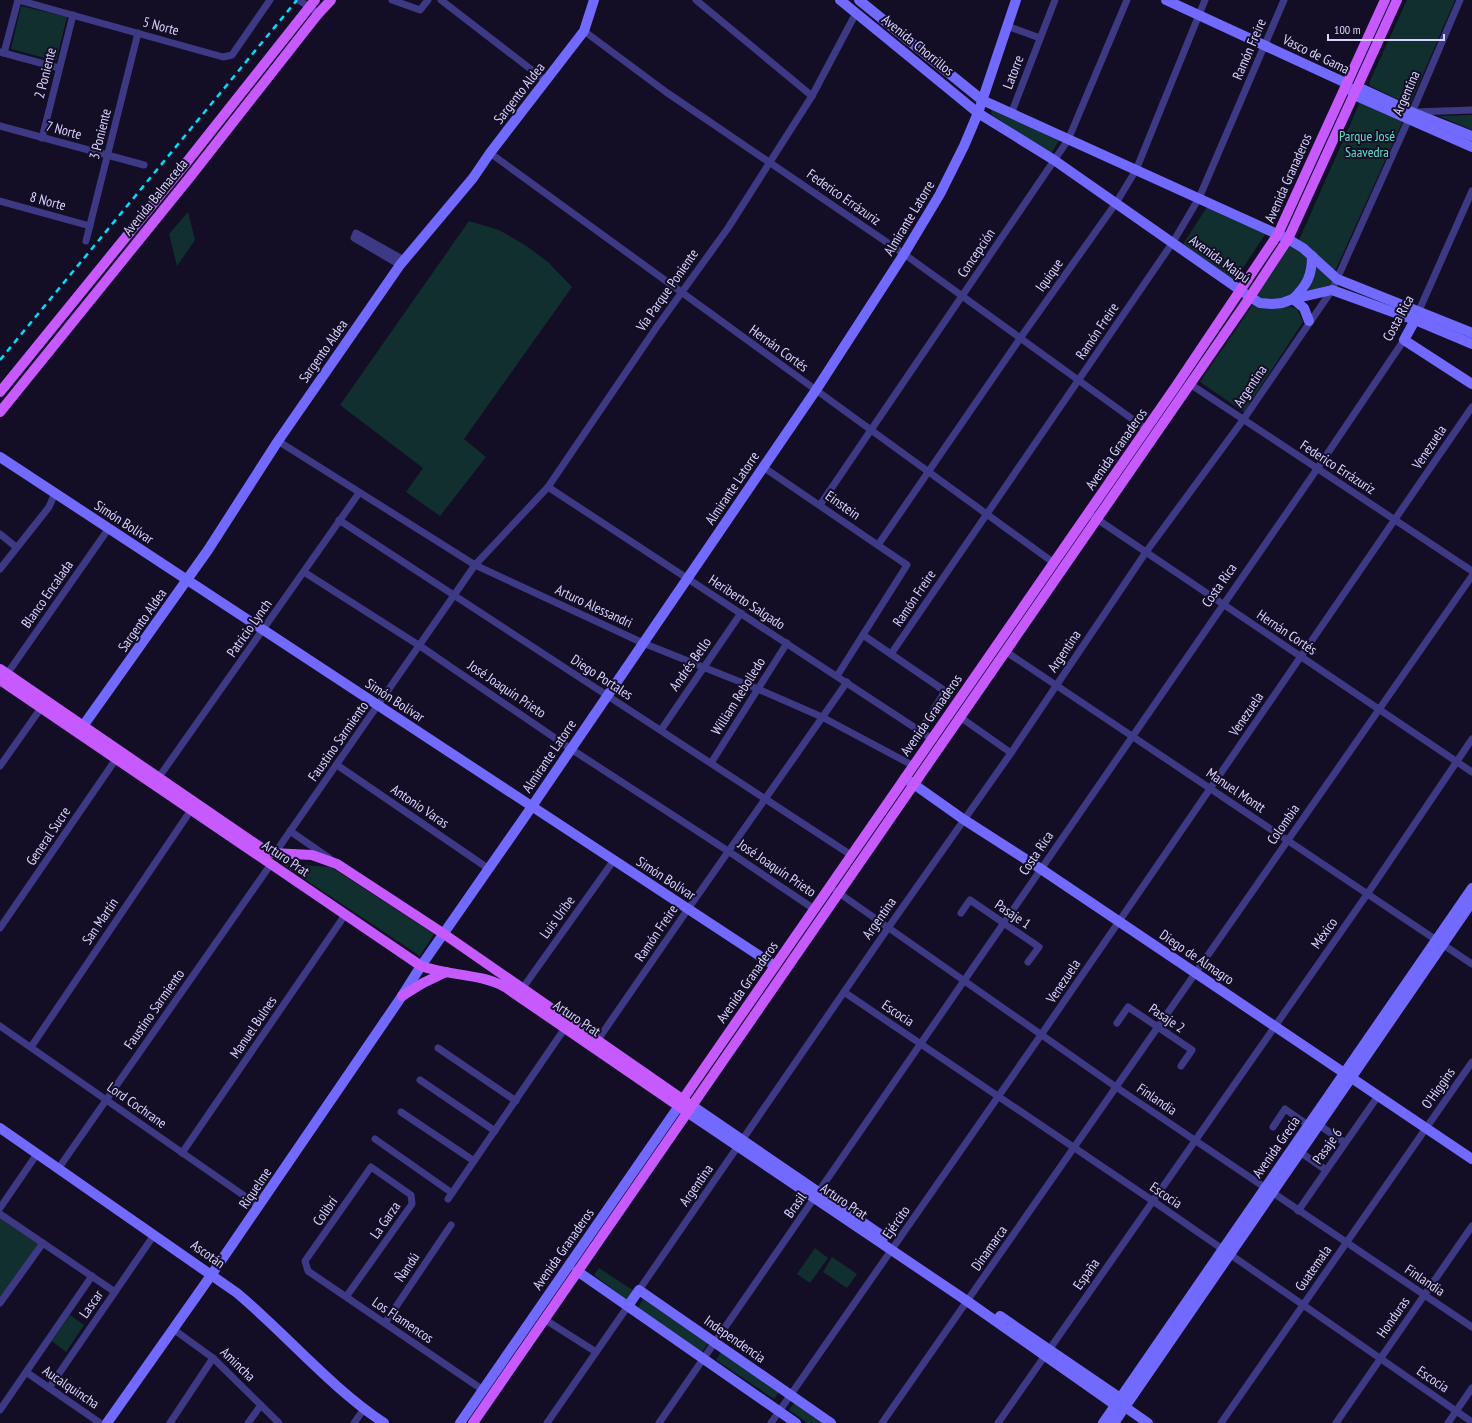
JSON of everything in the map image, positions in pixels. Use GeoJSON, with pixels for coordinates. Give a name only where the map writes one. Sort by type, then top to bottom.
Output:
{"type":"FeatureCollection","features":[{"type":"Feature","properties":{"kind":"main road","name":"Avenida Balmaceda"},"geometry":{"type":"LineString","coordinates":[[0,412],[190,177],[318,14],[331,0]]}},
{"type":"Feature","properties":{"kind":"main road","name":"Avenida Granaderos"},"geometry":{"type":"LineString","coordinates":[[473,1423],[577,1271],[775,966],[851,855],[960,717],[1005,651],[1146,429],[1278,234],[1384,0]]}},
{"type":"Feature","properties":{"kind":"main road","name":"Avenida Granaderos"},"geometry":{"type":"LineString","coordinates":[[685,1106],[839,893],[909,781],[914,766],[932,738],[1054,563],[1092,516],[1190,384],[1288,239],[1397,0]]}},
{"type":"Feature","properties":{"kind":"main road","name":"Avenida Balmaceda"},"geometry":{"type":"LineString","coordinates":[[0,392],[182,168],[313,3]]}},
{"type":"Feature","properties":{"kind":"main road","name":"Arturo Prat"},"geometry":{"type":"LineString","coordinates":[[2,675],[41,708],[421,966],[493,981],[505,987],[685,1106]]}},
{"type":"Feature","properties":{"kind":"main road","name":"Arturo Prat"},"geometry":{"type":"LineString","coordinates":[[2,675],[84,726],[263,850],[275,853],[312,856],[337,864],[444,934],[522,988],[598,1041],[685,1106]]}},
{"type":"Feature","properties":{"kind":"main road"},"geometry":{"type":"LineString","coordinates":[[402,996],[422,983],[447,972]]}},
{"type":"Feature","properties":{"kind":"street","name":"5 Norte"},"geometry":{"type":"LineString","coordinates":[[18,0],[224,56],[232,55],[270,0]]}},
{"type":"Feature","properties":{"kind":"street"},"geometry":{"type":"LineString","coordinates":[[18,0],[2,52],[59,68]]}},
{"type":"Feature","properties":{"kind":"street"},"geometry":{"type":"LineString","coordinates":[[298,0],[313,3],[318,14]]}},
{"type":"Feature","properties":{"kind":"street"},"geometry":{"type":"LineString","coordinates":[[392,0],[420,10],[428,0]]}},
{"type":"Feature","properties":{"kind":"street"},"geometry":{"type":"LineString","coordinates":[[441,0],[546,81]]}},
{"type":"Feature","properties":{"kind":"street","name":"Sargento Aldea"},"geometry":{"type":"LineString","coordinates":[[84,726],[188,580],[222,530],[278,441],[402,263],[473,178],[490,153],[584,32],[594,0]]}},
{"type":"Feature","properties":{"kind":"street"},"geometry":{"type":"LineString","coordinates":[[696,0],[812,96]]}},
{"type":"Feature","properties":{"kind":"street","name":"Avenida Chorrillos"},"geometry":{"type":"LineString","coordinates":[[840,0],[978,113]]}},
{"type":"Feature","properties":{"kind":"street","name":"Avenida Chorrillos"},"geometry":{"type":"LineString","coordinates":[[859,0],[982,100]]}},
{"type":"Feature","properties":{"kind":"street","name":"Almirante Latorre"},"geometry":{"type":"LineString","coordinates":[[421,966],[489,869],[816,390],[904,254],[948,180],[978,113],[1016,0]]}},
{"type":"Feature","properties":{"kind":"street","name":"Latorre"},"geometry":{"type":"LineString","coordinates":[[1011,114],[1055,0]]}},
{"type":"Feature","properties":{"kind":"street","name":"Concepción"},"geometry":{"type":"LineString","coordinates":[[820,505],[1068,140],[1127,0]]}},
{"type":"Feature","properties":{"kind":"street","name":"Vasco de Gama"},"geometry":{"type":"LineString","coordinates":[[1166,0],[1346,83],[1356,91],[1472,147]]}},
{"type":"Feature","properties":{"kind":"street","name":"Iquique"},"geometry":{"type":"LineString","coordinates":[[878,546],[1116,203],[1136,170],[1205,0]]}},
{"type":"Feature","properties":{"kind":"street","name":"Ramón Freire"},"geometry":{"type":"LineString","coordinates":[[891,654],[1173,242],[1199,198],[1284,0]]}},
{"type":"Feature","properties":{"kind":"street","name":"Argentina"},"geometry":{"type":"LineString","coordinates":[[639,1290],[1011,752],[1146,552],[1243,420],[1309,321],[1332,290],[1460,0]]}},
{"type":"Feature","properties":{"kind":"street","name":"Vía Parque Poniente"},"geometry":{"type":"LineString","coordinates":[[475,565],[548,487],[681,292],[728,228],[812,96],[856,13]]}},
{"type":"Feature","properties":{"kind":"street","name":"2 Poniente"},"geometry":{"type":"LineString","coordinates":[[42,138],[73,15]]}},
{"type":"Feature","properties":{"kind":"street"},"geometry":{"type":"LineString","coordinates":[[1007,26],[1040,38]]}},
{"type":"Feature","properties":{"kind":"street","name":"Federico Errázuriz"},"geometry":{"type":"LineString","coordinates":[[584,32],[666,92],[904,254],[1146,429]]}},
{"type":"Feature","properties":{"kind":"street","name":"3 Poniente"},"geometry":{"type":"LineString","coordinates":[[86,241],[138,33]]}},
{"type":"Feature","properties":{"kind":"street"},"geometry":{"type":"LineString","coordinates":[[982,100],[1278,234],[1303,248],[1337,279],[1417,316],[1472,344]]}},
{"type":"Feature","properties":{"kind":"street"},"geometry":{"type":"LineString","coordinates":[[1410,116],[1472,110]]}},
{"type":"Feature","properties":{"kind":"street","name":"Avenida Maipú"},"geometry":{"type":"LineString","coordinates":[[978,113],[1054,160],[1250,297],[1260,302],[1272,304],[1282,303],[1332,290]]}},
{"type":"Feature","properties":{"kind":"street","name":"Vasco de Gama"},"geometry":{"type":"LineString","coordinates":[[1410,116],[1472,136]]}},
{"type":"Feature","properties":{"kind":"street","name":"7 Norte"},"geometry":{"type":"LineString","coordinates":[[0,126],[144,166]]}},
{"type":"Feature","properties":{"kind":"street","name":"Hernán Cortés"},"geometry":{"type":"LineString","coordinates":[[490,153],[1054,563]]}},
{"type":"Feature","properties":{"kind":"street","name":"Costa Rica"},"geometry":{"type":"LineString","coordinates":[[964,982],[1404,340],[1417,316],[1472,191]]}},
{"type":"Feature","properties":{"kind":"street","name":"8 Norte"},"geometry":{"type":"LineString","coordinates":[[0,201],[90,226]]}},
{"type":"Feature","properties":{"kind":"street"},"geometry":{"type":"LineString","coordinates":[[356,233],[402,263],[354,238],[356,233]]}},
{"type":"Feature","properties":{"kind":"street"},"geometry":{"type":"LineString","coordinates":[[1309,321],[1304,308],[1293,299],[1305,287],[1310,274],[1312,256]]}},
{"type":"Feature","properties":{"kind":"street"},"geometry":{"type":"LineString","coordinates":[[1332,290],[1472,333]]}},
{"type":"Feature","properties":{"kind":"street"},"geometry":{"type":"LineString","coordinates":[[1404,340],[1472,384]]}},
{"type":"Feature","properties":{"kind":"street","name":"Federico Errázuriz"},"geometry":{"type":"LineString","coordinates":[[1190,384],[1472,571]]}},
{"type":"Feature","properties":{"kind":"street","name":"Venezuela"},"geometry":{"type":"LineString","coordinates":[[1041,1035],[1472,407]]}},
{"type":"Feature","properties":{"kind":"street","name":"Arturo Alessandri"},"geometry":{"type":"LineString","coordinates":[[278,441],[475,565],[643,643],[758,689],[822,717],[914,766]]}},
{"type":"Feature","properties":{"kind":"street","name":"Simón Bolívar"},"geometry":{"type":"LineString","coordinates":[[0,457],[775,966]]}},
{"type":"Feature","properties":{"kind":"street","name":"Einstein"},"geometry":{"type":"LineString","coordinates":[[763,467],[907,565]]}},
{"type":"Feature","properties":{"kind":"street","name":"Heriberto Salgado"},"geometry":{"type":"LineString","coordinates":[[548,487],[932,738]]}},
{"type":"Feature","properties":{"kind":"street"},"geometry":{"type":"LineString","coordinates":[[0,569],[49,506],[55,493]]}},
{"type":"Feature","properties":{"kind":"street","name":"Patricio Lynch"},"geometry":{"type":"LineString","coordinates":[[159,777],[264,630],[359,493]]}},
{"type":"Feature","properties":{"kind":"street","name":"Hernán Cortés"},"geometry":{"type":"LineString","coordinates":[[1092,516],[1472,772]]}},
{"type":"Feature","properties":{"kind":"street","name":"Diego Portales"},"geometry":{"type":"LineString","coordinates":[[339,520],[851,855]]}},
{"type":"Feature","properties":{"kind":"street","name":"Blanco Encalada"},"geometry":{"type":"LineString","coordinates":[[2,675],[109,528]]}},
{"type":"Feature","properties":{"kind":"street"},"geometry":{"type":"LineString","coordinates":[[0,534],[16,547]]}},
{"type":"Feature","properties":{"kind":"street","name":"Faustino Sarmiento"},"geometry":{"type":"LineString","coordinates":[[275,853],[379,706],[475,565]]}},
{"type":"Feature","properties":{"kind":"street","name":"Ramón Freire"},"geometry":{"type":"LineString","coordinates":[[837,676],[907,565]]}},
{"type":"Feature","properties":{"kind":"street","name":"José Joaquín Prieto"},"geometry":{"type":"LineString","coordinates":[[304,572],[420,646],[571,749],[814,909]]}},
{"type":"Feature","properties":{"kind":"street","name":"Colombia"},"geometry":{"type":"LineString","coordinates":[[1116,1087],[1472,576]]}},
{"type":"Feature","properties":{"kind":"street","name":"Andrés Bello"},"geometry":{"type":"LineString","coordinates":[[661,730],[741,613]]}},
{"type":"Feature","properties":{"kind":"street"},"geometry":{"type":"LineString","coordinates":[[863,635],[945,691],[921,730]]}},
{"type":"Feature","properties":{"kind":"street","name":"William Rebolledo"},"geometry":{"type":"LineString","coordinates":[[711,763],[787,643]]}},
{"type":"Feature","properties":{"kind":"street","name":"Manuel Montt"},"geometry":{"type":"LineString","coordinates":[[1005,651],[1472,964]]}},
{"type":"Feature","properties":{"kind":"street","name":"Ramón Freire"},"geometry":{"type":"LineString","coordinates":[[598,1041],[728,851],[847,682]]}},
{"type":"Feature","properties":{"kind":"street"},"geometry":{"type":"LineString","coordinates":[[0,766],[41,708]]}},
{"type":"Feature","properties":{"kind":"street"},"geometry":{"type":"LineString","coordinates":[[960,717],[1011,752]]}},
{"type":"Feature","properties":{"kind":"street","name":"México"},"geometry":{"type":"LineString","coordinates":[[1195,1141],[1368,893],[1472,739]]}},
{"type":"Feature","properties":{"kind":"street","name":"General Sucre"},"geometry":{"type":"LineString","coordinates":[[0,928],[116,759]]}},
{"type":"Feature","properties":{"kind":"street","name":"Antonio Varas"},"geometry":{"type":"LineString","coordinates":[[337,765],[489,869]]}},
{"type":"Feature","properties":{"kind":"street","name":"Diego de Almagro"},"geometry":{"type":"LineString","coordinates":[[909,781],[1472,1159]]}},
{"type":"Feature","properties":{"kind":"street","name":"San Martín"},"geometry":{"type":"LineString","coordinates":[[30,1047],[191,810]]}},
{"type":"Feature","properties":{"kind":"street","name":"Arturo Prat"},"geometry":{"type":"LineString","coordinates":[[290,831],[337,864]]}},
{"type":"Feature","properties":{"kind":"street","name":"Luis Uribe"},"geometry":{"type":"LineString","coordinates":[[522,988],[614,860]]}},
{"type":"Feature","properties":{"kind":"street","name":"Faustino Sarmiento"},"geometry":{"type":"LineString","coordinates":[[58,1169],[271,864]]}},
{"type":"Feature","properties":{"kind":"street","name":"Finlandia"},"geometry":{"type":"LineString","coordinates":[[830,887],[1116,1087],[1268,1191],[1472,1327]]}},
{"type":"Feature","properties":{"kind":"street","name":"Avenida Grecia"},"geometry":{"type":"LineString","coordinates":[[1268,1191],[1300,1152],[1319,1125],[1348,1076],[1440,942],[1472,888]]}},
{"type":"Feature","properties":{"kind":"street","name":"Pasaje 1"},"geometry":{"type":"LineString","coordinates":[[961,913],[970,900],[1038,947],[1028,962]]}},
{"type":"Feature","properties":{"kind":"street","name":"Avenida Grecia"},"geometry":{"type":"LineString","coordinates":[[1440,942],[1472,902]]}},
{"type":"Feature","properties":{"kind":"street","name":"Manuel Bulnes"},"geometry":{"type":"LineString","coordinates":[[182,1153],[345,915]]}},
{"type":"Feature","properties":{"kind":"street","name":"Riquelme"},"geometry":{"type":"LineString","coordinates":[[107,1423],[259,1206],[421,966]]}},
{"type":"Feature","properties":{"kind":"street","name":"Brasil"},"geometry":{"type":"LineString","coordinates":[[659,1423],[964,982]]}},
{"type":"Feature","properties":{"kind":"street","name":"Escocia"},"geometry":{"type":"LineString","coordinates":[[844,992],[1152,1201],[1472,1422]]}},
{"type":"Feature","properties":{"kind":"street","name":"Pasaje 2"},"geometry":{"type":"LineString","coordinates":[[1117,1023],[1128,1007],[1158,1027],[1192,1050],[1181,1066]]}},
{"type":"Feature","properties":{"kind":"street","name":"Lord Cochrane"},"geometry":{"type":"LineString","coordinates":[[0,1026],[259,1206]]}},
{"type":"Feature","properties":{"kind":"street"},"geometry":{"type":"LineString","coordinates":[[375,1139],[450,1196],[565,1028]]}},
{"type":"Feature","properties":{"kind":"street","name":"Ejército"},"geometry":{"type":"LineString","coordinates":[[771,1423],[1041,1035]]}},
{"type":"Feature","properties":{"kind":"street"},"geometry":{"type":"LineString","coordinates":[[438,1048],[516,1101]]}},
{"type":"Feature","properties":{"kind":"street","name":"O'Higgins"},"geometry":{"type":"LineString","coordinates":[[1426,1128],[1472,1062]]}},
{"type":"Feature","properties":{"kind":"street","name":"Avenida Grecia"},"geometry":{"type":"LineString","coordinates":[[1103,1423],[1120,1403],[1268,1191],[1308,1125],[1348,1076]]}},
{"type":"Feature","properties":{"kind":"street"},"geometry":{"type":"LineString","coordinates":[[420,1080],[495,1131]]}},
{"type":"Feature","properties":{"kind":"street","name":"Dinamarca"},"geometry":{"type":"LineString","coordinates":[[882,1423],[1116,1087]]}},
{"type":"Feature","properties":{"kind":"street","name":"Pasaje 6"},"geometry":{"type":"LineString","coordinates":[[1298,1211],[1378,1096]]}},
{"type":"Feature","properties":{"kind":"street","name":"Arturo Prat"},"geometry":{"type":"LineString","coordinates":[[685,1106],[894,1247],[1148,1423]]}},
{"type":"Feature","properties":{"kind":"street","name":"Avenida Granaderos"},"geometry":{"type":"LineString","coordinates":[[460,1423],[685,1106]]}},
{"type":"Feature","properties":{"kind":"street"},"geometry":{"type":"LineString","coordinates":[[1273,1127],[1285,1109],[1308,1125]]}},
{"type":"Feature","properties":{"kind":"street"},"geometry":{"type":"LineString","coordinates":[[401,1112],[474,1161]]}},
{"type":"Feature","properties":{"kind":"street"},"geometry":{"type":"LineString","coordinates":[[1319,1125],[1345,1143]]}},
{"type":"Feature","properties":{"kind":"street","name":"Ascotán"},"geometry":{"type":"LineString","coordinates":[[0,1128],[212,1274],[250,1303],[326,1377],[364,1409],[384,1423]]}},
{"type":"Feature","properties":{"kind":"street","name":"Guatemala"},"geometry":{"type":"LineString","coordinates":[[1221,1423],[1426,1128]]}},
{"type":"Feature","properties":{"kind":"street","name":"España"},"geometry":{"type":"LineString","coordinates":[[998,1423],[1195,1141]]}},
{"type":"Feature","properties":{"kind":"street"},"geometry":{"type":"LineString","coordinates":[[1300,1152],[1326,1170]]}},
{"type":"Feature","properties":{"kind":"street"},"geometry":{"type":"LineString","coordinates":[[0,1208],[37,1154]]}},
{"type":"Feature","properties":{"kind":"street","name":"Colibrí"},"geometry":{"type":"LineString","coordinates":[[308,1271],[305,1262],[371,1168]]}},
{"type":"Feature","properties":{"kind":"street","name":"La Garza"},"geometry":{"type":"LineString","coordinates":[[346,1297],[412,1204],[411,1195],[371,1168]]}},
{"type":"Feature","properties":{"kind":"street"},"geometry":{"type":"LineString","coordinates":[[0,1214],[115,1292]]}},
{"type":"Feature","properties":{"kind":"street","name":"Ñandú"},"geometry":{"type":"LineString","coordinates":[[385,1323],[451,1225]]}},
{"type":"Feature","properties":{"kind":"street","name":"Honduras"},"geometry":{"type":"LineString","coordinates":[[1336,1423],[1472,1226]]}},
{"type":"Feature","properties":{"kind":"street","name":"Lascar"},"geometry":{"type":"LineString","coordinates":[[49,1388],[154,1235]]}},
{"type":"Feature","properties":{"kind":"street"},"geometry":{"type":"LineString","coordinates":[[0,1303],[43,1243]]}},
{"type":"Feature","properties":{"kind":"street","name":"Los Flamencos"},"geometry":{"type":"LineString","coordinates":[[308,1271],[483,1390]]}},
{"type":"Feature","properties":{"kind":"street"},"geometry":{"type":"LineString","coordinates":[[577,1271],[796,1423]]}},
{"type":"Feature","properties":{"kind":"street","name":"Lascar"},"geometry":{"type":"LineString","coordinates":[[0,1410],[92,1276]]}},
{"type":"Feature","properties":{"kind":"street"},"geometry":{"type":"LineString","coordinates":[[547,1423],[639,1290]]}},
{"type":"Feature","properties":{"kind":"street","name":"Independencia"},"geometry":{"type":"LineString","coordinates":[[639,1290],[831,1423]]}},
{"type":"Feature","properties":{"kind":"street"},"geometry":{"type":"LineString","coordinates":[[544,1319],[596,1352]]}},
{"type":"Feature","properties":{"kind":"street","name":"Amincha"},"geometry":{"type":"LineString","coordinates":[[173,1330],[213,1358],[279,1423]]}},
{"type":"Feature","properties":{"kind":"street"},"geometry":{"type":"LineString","coordinates":[[170,1423],[213,1358]]}},
{"type":"Feature","properties":{"kind":"street","name":"Aucalquincha"},"geometry":{"type":"LineString","coordinates":[[26,1372],[49,1388],[107,1423]]}},
{"type":"Feature","properties":{"kind":"street"},"geometry":{"type":"LineString","coordinates":[[1448,1423],[1472,1388]]}},
{"type":"Feature","properties":{"kind":"street","name":"Avenida Grecia"},"geometry":{"type":"LineString","coordinates":[[1114,1423],[1120,1403]]}},
{"type":"Feature","properties":{"kind":"street"},"geometry":{"type":"LineString","coordinates":[[248,1423],[261,1405]]}},
{"type":"Feature","properties":{"kind":"street"},"geometry":{"type":"LineString","coordinates":[[354,1423],[364,1409]]}},
{"type":"Feature","properties":{"kind":"green space","name":"Parque José Saavedra"},"geometry":{"type":"Polygon","coordinates":[[[1407,0],[1455,0],[1411,102],[1408,104],[1370,86],[1369,83],[1407,0]]]}},
{"type":"Feature","properties":{"kind":"green space"},"geometry":{"type":"Polygon","coordinates":[[[21,6],[67,17],[56,61],[11,49],[21,6]]]}},
{"type":"Feature","properties":{"kind":"green space","name":"Parque José Saavedra"},"geometry":{"type":"Polygon","coordinates":[[[1360,102],[1403,121],[1336,269],[1333,270],[1299,240],[1360,102]]]}},
{"type":"Feature","properties":{"kind":"green space"},"geometry":{"type":"Polygon","coordinates":[[[992,108],[1060,139],[1051,154],[991,114],[992,108]]]}},
{"type":"Feature","properties":{"kind":"green space"},"geometry":{"type":"Polygon","coordinates":[[[1472,115],[1472,130],[1439,116],[1472,115]]]}},
{"type":"Feature","properties":{"kind":"green space"},"geometry":{"type":"Polygon","coordinates":[[[1207,207],[1266,233],[1235,280],[1183,244],[1207,207]]]}},
{"type":"Feature","properties":{"kind":"green space"},"geometry":{"type":"Polygon","coordinates":[[[188,212],[195,240],[177,266],[169,234],[188,212]]]}},
{"type":"Feature","properties":{"kind":"green space"},"geometry":{"type":"Polygon","coordinates":[[[469,221],[499,230],[525,245],[548,262],[572,287],[464,439],[486,457],[440,516],[406,492],[423,468],[340,405],[469,221]]]}},
{"type":"Feature","properties":{"kind":"green space"},"geometry":{"type":"Polygon","coordinates":[[[1289,245],[1302,253],[1307,259],[1305,278],[1290,296],[1273,300],[1264,299],[1255,295],[1289,245]]]}},
{"type":"Feature","properties":{"kind":"green space"},"geometry":{"type":"Polygon","coordinates":[[[1314,265],[1332,281],[1331,285],[1311,290],[1305,289],[1314,265]]]}},
{"type":"Feature","properties":{"kind":"green space"},"geometry":{"type":"Polygon","coordinates":[[[1254,303],[1279,308],[1288,306],[1297,309],[1303,322],[1244,412],[1200,382],[1254,303]]]}},
{"type":"Feature","properties":{"kind":"green space"},"geometry":{"type":"Polygon","coordinates":[[[282,864],[331,867],[434,934],[420,956],[282,864]]]}},
{"type":"Feature","properties":{"kind":"green space"},"geometry":{"type":"Polygon","coordinates":[[[0,1218],[40,1245],[0,1298],[0,1218]]]}},
{"type":"Feature","properties":{"kind":"green space"},"geometry":{"type":"Polygon","coordinates":[[[815,1248],[828,1258],[810,1283],[797,1274],[815,1248]]]}},
{"type":"Feature","properties":{"kind":"green space"},"geometry":{"type":"Polygon","coordinates":[[[832,1257],[857,1274],[847,1288],[823,1272],[832,1257]]]}},
{"type":"Feature","properties":{"kind":"green space"},"geometry":{"type":"Polygon","coordinates":[[[599,1268],[634,1291],[627,1300],[594,1275],[599,1268]]]}},
{"type":"Feature","properties":{"kind":"green space"},"geometry":{"type":"Polygon","coordinates":[[[643,1299],[708,1343],[702,1352],[638,1308],[643,1299]]]}},
{"type":"Feature","properties":{"kind":"green space"},"geometry":{"type":"Polygon","coordinates":[[[70,1315],[84,1325],[66,1352],[52,1341],[70,1315]]]}},
{"type":"Feature","properties":{"kind":"green space"},"geometry":{"type":"Polygon","coordinates":[[[721,1352],[779,1392],[774,1399],[716,1360],[721,1352]]]}},
{"type":"Feature","properties":{"kind":"green space"},"geometry":{"type":"Polygon","coordinates":[[[794,1403],[823,1423],[808,1423],[789,1410],[794,1403]]]}},
{"type":"Feature","properties":{"kind":"railway"},"geometry":{"type":"LineString","coordinates":[[0,360],[297,0]]}}]}
